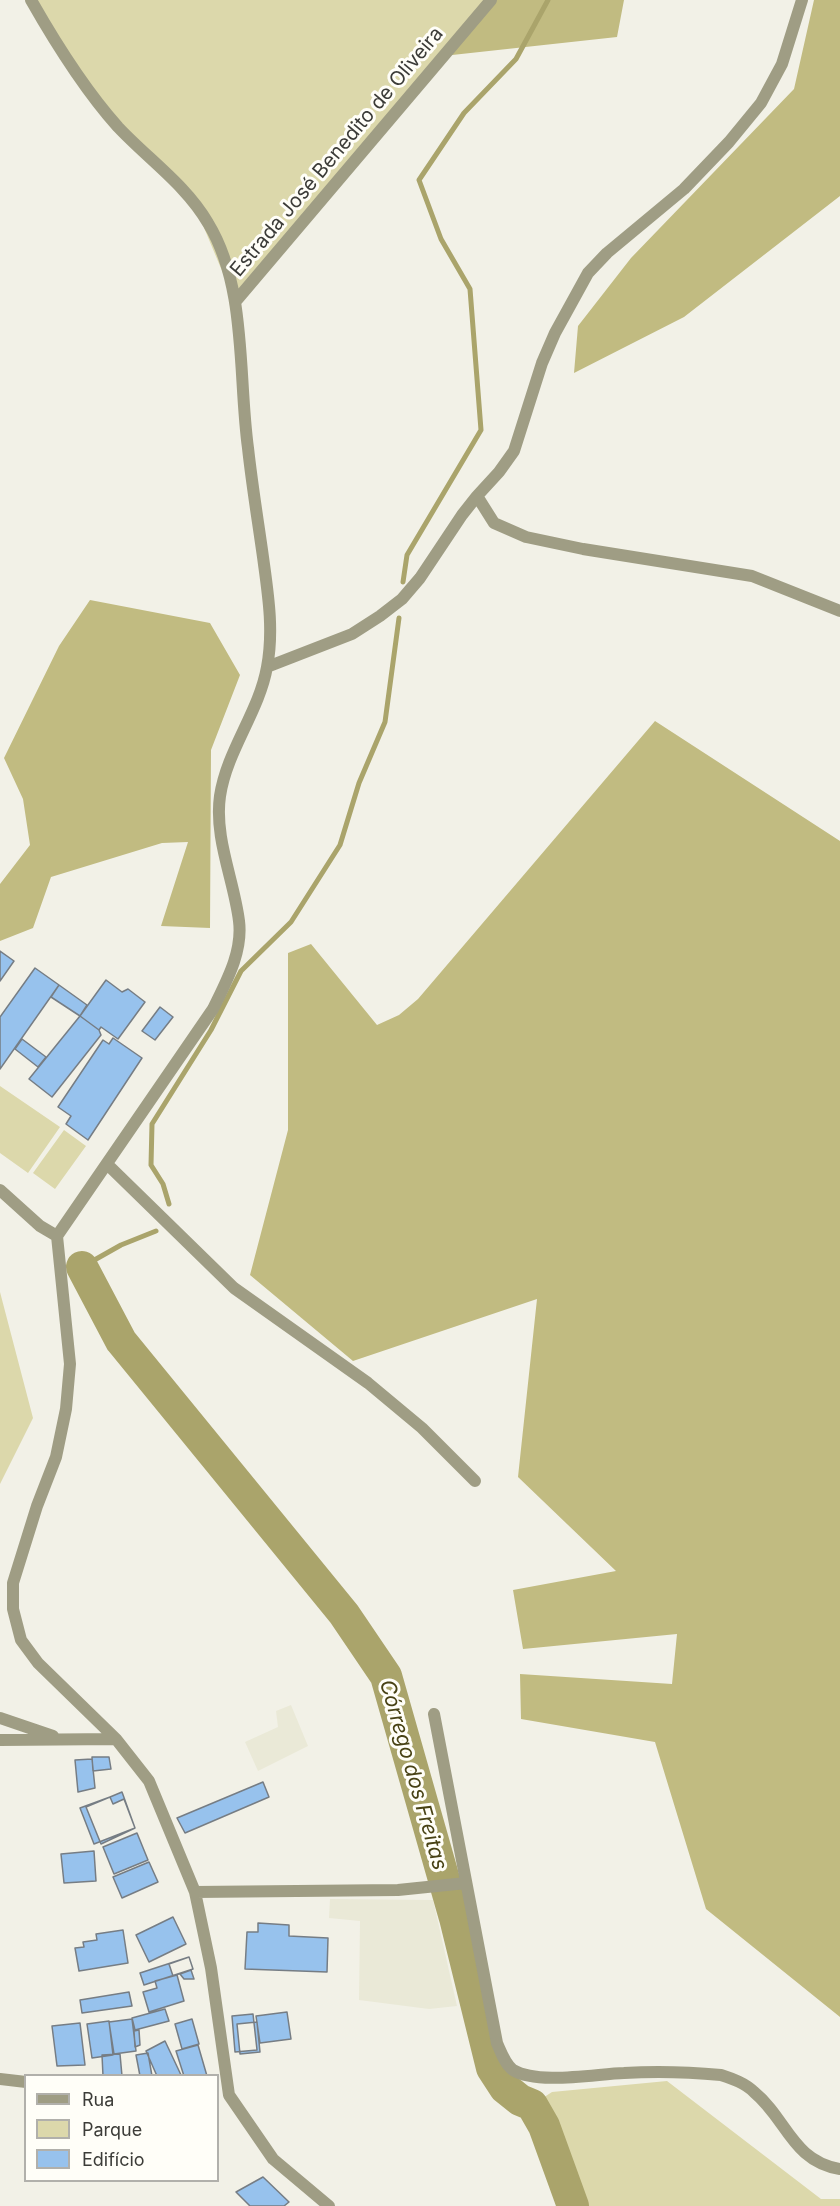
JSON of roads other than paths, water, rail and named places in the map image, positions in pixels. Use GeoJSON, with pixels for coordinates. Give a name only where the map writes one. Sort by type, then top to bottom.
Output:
{"type":"FeatureCollection","features":[{"type":"Feature","properties":{"kind":"street"},"geometry":{"type":"LineString","coordinates":[[30,0],[54,40],[117,125],[192,199],[224,253],[235,302],[247,446],[271,618],[267,667],[258,696],[226,769],[220,798],[220,827],[239,922],[238,948],[228,979],[213,1009],[57,1236],[70,1364],[66,1409],[56,1457],[37,1506],[14,1583],[14,1609],[21,1640],[38,1663],[116,1739],[149,1781],[195,1892],[211,1968],[223,2095],[273,2158],[329,2206]]}},
{"type":"Feature","properties":{"kind":"street","name":"Estrada José Benedito de Oliveira"},"geometry":{"type":"LineString","coordinates":[[235,302],[491,0]]}},
{"type":"Feature","properties":{"kind":"street"},"geometry":{"type":"LineString","coordinates":[[267,667],[352,634],[402,599],[420,578],[477,496],[500,472],[514,451],[542,363],[555,333],[588,273],[607,252],[684,189],[729,142],[761,103],[782,64],[802,0]]}},
{"type":"Feature","properties":{"kind":"street"},"geometry":{"type":"LineString","coordinates":[[477,496],[494,523],[526,537],[583,549],[752,576],[840,611]]}},
{"type":"Feature","properties":{"kind":"street"},"geometry":{"type":"LineString","coordinates":[[108,1164],[234,1288],[368,1383],[422,1428],[475,1481]]}},
{"type":"Feature","properties":{"kind":"street"},"geometry":{"type":"LineString","coordinates":[[0,1190],[40,1226],[57,1236]]}},
{"type":"Feature","properties":{"kind":"street"},"geometry":{"type":"LineString","coordinates":[[434,1714],[462,1883],[496,2043],[503,2058],[512,2069],[524,2074],[554,2077],[625,2073],[721,2075],[735,2079],[754,2091],[802,2152],[814,2160],[840,2169]]}},
{"type":"Feature","properties":{"kind":"street"},"geometry":{"type":"LineString","coordinates":[[0,1718],[63,1740]]}},
{"type":"Feature","properties":{"kind":"street"},"geometry":{"type":"LineString","coordinates":[[0,1740],[116,1739]]}},
{"type":"Feature","properties":{"kind":"street"},"geometry":{"type":"LineString","coordinates":[[195,1892],[398,1890],[462,1883]]}},
{"type":"Feature","properties":{"kind":"street"},"geometry":{"type":"LineString","coordinates":[[0,2079],[24,2082]]}},
{"type":"Feature","properties":{"kind":"waterway"},"geometry":{"type":"LineString","coordinates":[[403,582],[407,555],[481,430],[470,289],[441,239],[419,180],[464,113],[516,59],[548,0]]}},
{"type":"Feature","properties":{"kind":"waterway"},"geometry":{"type":"LineString","coordinates":[[169,1204],[163,1184],[151,1165],[152,1124],[211,1030],[241,971],[291,922],[340,845],[359,783],[385,722],[399,618]]}},
{"type":"Feature","properties":{"kind":"waterway"},"geometry":{"type":"LineString","coordinates":[[82,1267],[121,1245],[156,1231]]}},
{"type":"Feature","properties":{"kind":"waterway","name":"Córrego dos Freitas"},"geometry":{"type":"LineString","coordinates":[[82,1267],[121,1341],[344,1614],[386,1676],[455,1918],[492,2068],[505,2088],[520,2100],[532,2105],[544,2126],[573,2206]]}}]}
